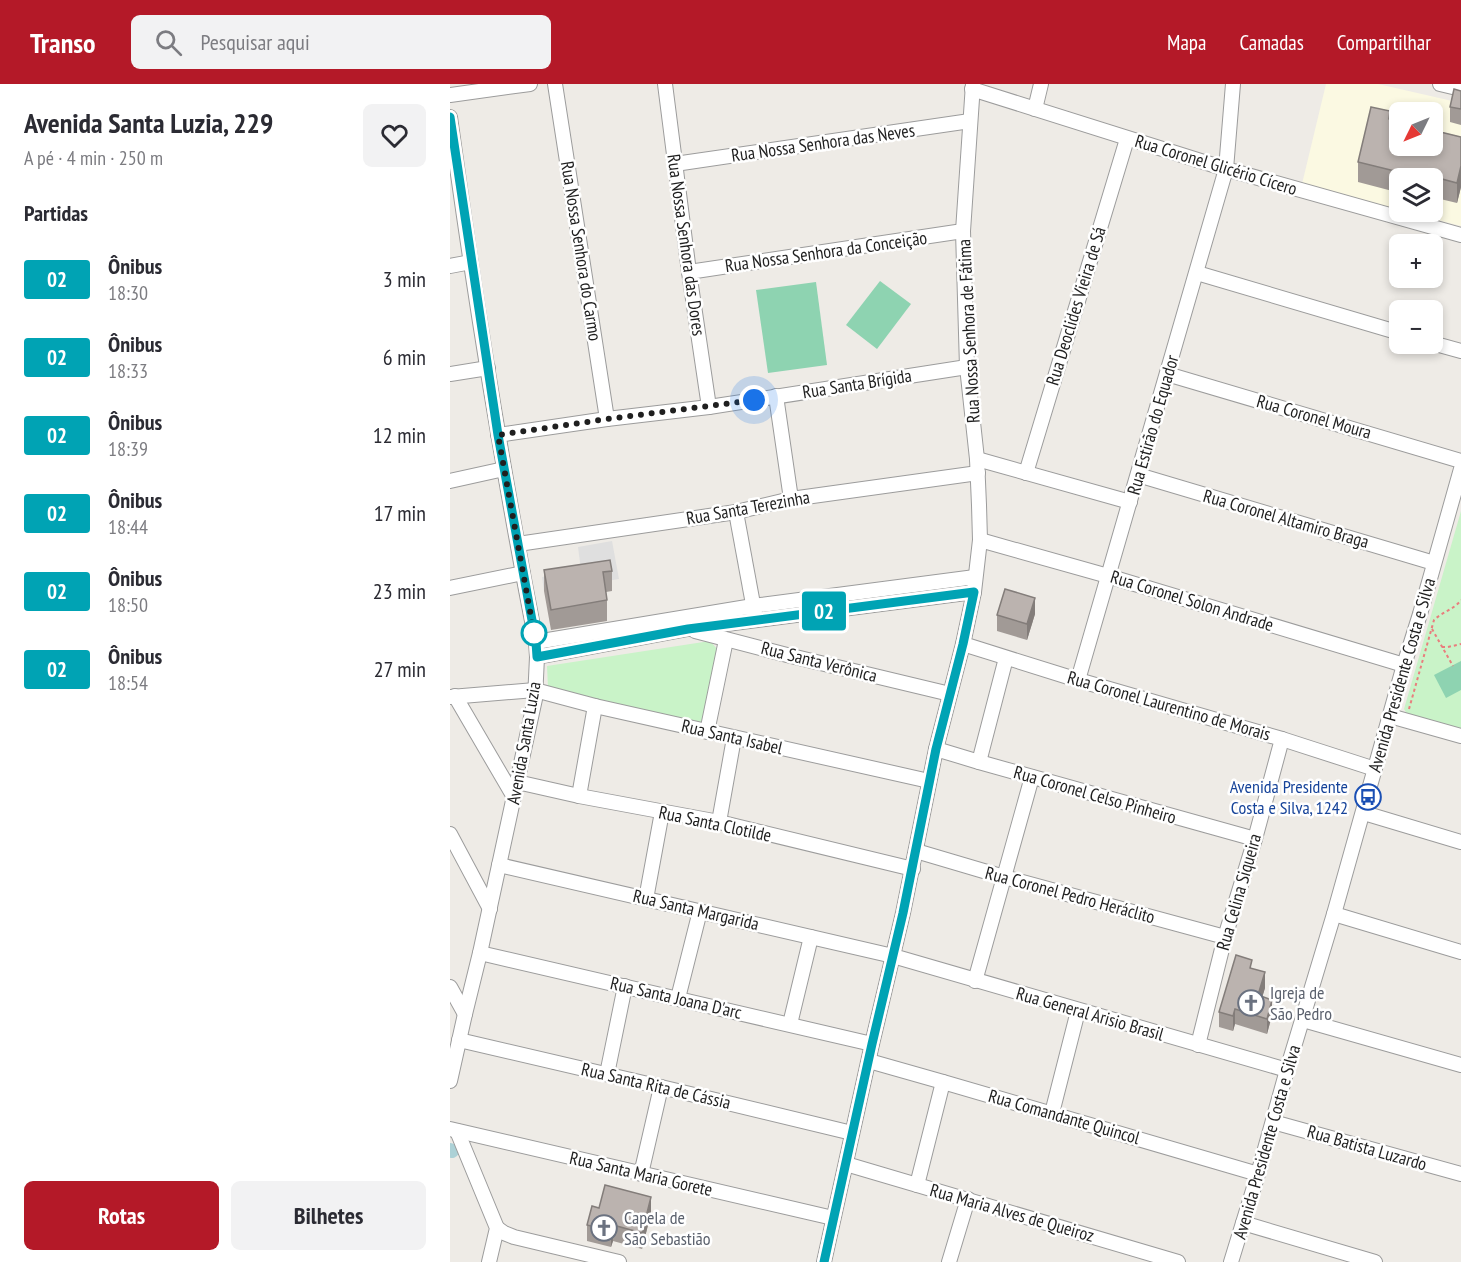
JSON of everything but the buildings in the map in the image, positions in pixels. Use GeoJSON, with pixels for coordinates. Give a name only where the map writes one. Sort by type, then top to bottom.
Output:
{"type":"FeatureCollection","features":[{"type":"Feature","properties":{"kind":"street"},"geometry":{"type":"LineString","coordinates":[[450,95],[530,84]]}},
{"type":"Feature","properties":{"kind":"street","name":"Rua Nossa Senhora do Carmo"},"geometry":{"type":"LineString","coordinates":[[555,84],[607,419]]}},
{"type":"Feature","properties":{"kind":"street","name":"Rua Nossa Senhora das Dores"},"geometry":{"type":"LineString","coordinates":[[665,84],[709,406]]}},
{"type":"Feature","properties":{"kind":"street"},"geometry":{"type":"LineString","coordinates":[[1035,109],[1041,84]]}},
{"type":"Feature","properties":{"kind":"street","name":"Rua Estirão do Equador"},"geometry":{"type":"LineString","coordinates":[[1078,680],[1226,169],[1233,84]]}},
{"type":"Feature","properties":{"kind":"street"},"geometry":{"type":"LineString","coordinates":[[1440,84],[1461,89]]}},
{"type":"Feature","properties":{"kind":"street","name":"Rua Coronel Glicério Cícero"},"geometry":{"type":"LineString","coordinates":[[972,87],[1127,139],[1226,169],[1461,235]]}},
{"type":"Feature","properties":{"kind":"street","name":"Rua Nossa Senhora de Fátima"},"geometry":{"type":"LineString","coordinates":[[824,1262],[913,869],[936,749],[974,592],[980,540],[978,466],[967,367],[963,231],[972,87]]}},
{"type":"Feature","properties":{"kind":"street","name":"Avenida Santa Luzia"},"geometry":{"type":"LineString","coordinates":[[450,117],[498,435],[537,657],[535,690],[514,797],[450,1081]]}},
{"type":"Feature","properties":{"kind":"street","name":"Rua Nossa Senhora das Neves"},"geometry":{"type":"LineString","coordinates":[[675,164],[970,121]]}},
{"type":"Feature","properties":{"kind":"street","name":"Rua Deoclides Vieira de Sá"},"geometry":{"type":"LineString","coordinates":[[1026,472],[1127,139]]}},
{"type":"Feature","properties":{"kind":"street","name":"Rua Nossa Senhora da Conceição"},"geometry":{"type":"LineString","coordinates":[[689,272],[963,231]]}},
{"type":"Feature","properties":{"kind":"street"},"geometry":{"type":"LineString","coordinates":[[450,266],[471,262]]}},
{"type":"Feature","properties":{"kind":"street"},"geometry":{"type":"LineString","coordinates":[[1197,273],[1389,330]]}},
{"type":"Feature","properties":{"kind":"street"},"geometry":{"type":"LineString","coordinates":[[1443,346],[1461,351]]}},
{"type":"Feature","properties":{"kind":"street","name":"Rua Santa Brígida"},"geometry":{"type":"LineString","coordinates":[[498,435],[967,367]]}},
{"type":"Feature","properties":{"kind":"street"},"geometry":{"type":"LineString","coordinates":[[450,374],[488,368]]}},
{"type":"Feature","properties":{"kind":"street","name":"Rua Coronel Moura"},"geometry":{"type":"LineString","coordinates":[[1167,374],[1461,461]]}},
{"type":"Feature","properties":{"kind":"street"},"geometry":{"type":"LineString","coordinates":[[776,396],[791,499]]}},
{"type":"Feature","properties":{"kind":"street"},"geometry":{"type":"LineString","coordinates":[[978,466],[1026,472],[1130,502]]}},
{"type":"Feature","properties":{"kind":"street","name":"Rua Santa Terezinha"},"geometry":{"type":"LineString","coordinates":[[518,544],[736,512],[791,499],[978,466]]}},
{"type":"Feature","properties":{"kind":"street"},"geometry":{"type":"LineString","coordinates":[[450,482],[504,469]]}},
{"type":"Feature","properties":{"kind":"street","name":"Avenida Presidente Costa e Silva"},"geometry":{"type":"LineString","coordinates":[[1231,1262],[1364,813],[1461,469]]}},
{"type":"Feature","properties":{"kind":"street","name":"Rua Coronel Altamiro Braga"},"geometry":{"type":"LineString","coordinates":[[1138,475],[1434,563]]}},
{"type":"Feature","properties":{"kind":"street"},"geometry":{"type":"LineString","coordinates":[[736,512],[754,613]]}},
{"type":"Feature","properties":{"kind":"street","name":"Rua Coronel Solon Andrade"},"geometry":{"type":"LineString","coordinates":[[980,540],[1404,665]]}},
{"type":"Feature","properties":{"kind":"street"},"geometry":{"type":"LineString","coordinates":[[450,585],[523,573]]}},
{"type":"Feature","properties":{"kind":"street"},"geometry":{"type":"LineString","coordinates":[[536,642],[754,613],[975,577]]}},
{"type":"Feature","properties":{"kind":"street"},"geometry":{"type":"LineString","coordinates":[[537,657],[688,629],[754,613],[974,592]]}},
{"type":"Feature","properties":{"kind":"street","name":"Rua Santa Verônica"},"geometry":{"type":"LineString","coordinates":[[688,629],[787,656],[950,694]]}},
{"type":"Feature","properties":{"kind":"street"},"geometry":{"type":"LineString","coordinates":[[707,732],[726,640]]}},
{"type":"Feature","properties":{"kind":"street","name":"Rua Coronel Laurentino de Morais"},"geometry":{"type":"LineString","coordinates":[[963,644],[1376,769]]}},
{"type":"Feature","properties":{"kind":"street"},"geometry":{"type":"LineString","coordinates":[[979,762],[1006,658]]}},
{"type":"Feature","properties":{"kind":"street","name":"Rua Santa Isabel"},"geometry":{"type":"LineString","coordinates":[[452,696],[535,690],[707,732],[930,781]]}},
{"type":"Feature","properties":{"kind":"street"},"geometry":{"type":"LineString","coordinates":[[452,696],[514,797]]}},
{"type":"Feature","properties":{"kind":"street"},"geometry":{"type":"LineString","coordinates":[[579,796],[595,706]]}},
{"type":"Feature","properties":{"kind":"street"},"geometry":{"type":"LineString","coordinates":[[1390,716],[1461,736]]}},
{"type":"Feature","properties":{"kind":"street"},"geometry":{"type":"LineString","coordinates":[[719,822],[734,738]]}},
{"type":"Feature","properties":{"kind":"street","name":"Rua Celina Siqueira"},"geometry":{"type":"LineString","coordinates":[[1198,1045],[1225,937],[1282,739]]}},
{"type":"Feature","properties":{"kind":"street","name":"Rua Coronel Celso Pinheiro"},"geometry":{"type":"LineString","coordinates":[[936,749],[1255,839]]}},
{"type":"Feature","properties":{"kind":"street"},"geometry":{"type":"LineString","coordinates":[[975,981],[1032,777]]}},
{"type":"Feature","properties":{"kind":"street","name":"Rua Santa Clotilde"},"geometry":{"type":"LineString","coordinates":[[517,782],[719,822],[913,869]]}},
{"type":"Feature","properties":{"kind":"street"},"geometry":{"type":"LineString","coordinates":[[646,899],[662,812]]}},
{"type":"Feature","properties":{"kind":"street"},"geometry":{"type":"LineString","coordinates":[[1364,813],[1461,842]]}},
{"type":"Feature","properties":{"kind":"street"},"geometry":{"type":"LineString","coordinates":[[450,834],[490,909]]}},
{"type":"Feature","properties":{"kind":"street","name":"Rua Coronel Pedro Heráclito"},"geometry":{"type":"LineString","coordinates":[[916,851],[1225,937]]}},
{"type":"Feature","properties":{"kind":"street","name":"Rua Santa Margarida"},"geometry":{"type":"LineString","coordinates":[[499,865],[892,956]]}},
{"type":"Feature","properties":{"kind":"street"},"geometry":{"type":"LineString","coordinates":[[678,998],[700,911]]}},
{"type":"Feature","properties":{"kind":"street"},"geometry":{"type":"LineString","coordinates":[[1334,914],[1461,952]]}},
{"type":"Feature","properties":{"kind":"street"},"geometry":{"type":"LineString","coordinates":[[790,1024],[811,937]]}},
{"type":"Feature","properties":{"kind":"street","name":"Rua Santa Joana D'arc"},"geometry":{"type":"LineString","coordinates":[[480,952],[872,1044]]}},
{"type":"Feature","properties":{"kind":"street","name":"Rua General Arisio Brasil"},"geometry":{"type":"LineString","coordinates":[[892,956],[1287,1070]]}},
{"type":"Feature","properties":{"kind":"street"},"geometry":{"type":"LineString","coordinates":[[607,1074],[625,986]]}},
{"type":"Feature","properties":{"kind":"street"},"geometry":{"type":"LineString","coordinates":[[450,987],[465,1014]]}},
{"type":"Feature","properties":{"kind":"street"},"geometry":{"type":"LineString","coordinates":[[1052,1113],[1078,1011]]}},
{"type":"Feature","properties":{"kind":"street"},"geometry":{"type":"LineString","coordinates":[[1303,1020],[1461,1065]]}},
{"type":"Feature","properties":{"kind":"street","name":"Rua Santa Rita de Cássia"},"geometry":{"type":"LineString","coordinates":[[459,1040],[852,1133]]}},
{"type":"Feature","properties":{"kind":"street","name":"Rua Comandante Quincol"},"geometry":{"type":"LineString","coordinates":[[869,1061],[1258,1174]]}},
{"type":"Feature","properties":{"kind":"street"},"geometry":{"type":"LineString","coordinates":[[916,1185],[944,1082]]}},
{"type":"Feature","properties":{"kind":"street"},"geometry":{"type":"LineString","coordinates":[[641,1174],[661,1087]]}},
{"type":"Feature","properties":{"kind":"street","name":"Rua Batista Luzardo"},"geometry":{"type":"LineString","coordinates":[[1273,1122],[1461,1174]]}},
{"type":"Feature","properties":{"kind":"street"},"geometry":{"type":"LineString","coordinates":[[453,1130],[497,1228],[513,1237],[619,1262]]}},
{"type":"Feature","properties":{"kind":"street","name":"Rua Santa Maria Gorete"},"geometry":{"type":"LineString","coordinates":[[453,1130],[833,1218]]}},
{"type":"Feature","properties":{"kind":"street","name":"Rua Maria Alves de Queiroz"},"geometry":{"type":"LineString","coordinates":[[846,1164],[1178,1262]]}},
{"type":"Feature","properties":{"kind":"street"},"geometry":{"type":"LineString","coordinates":[[949,1262],[968,1199]]}},
{"type":"Feature","properties":{"kind":"street"},"geometry":{"type":"LineString","coordinates":[[1243,1223],[1375,1262]]}},
{"type":"Feature","properties":{"kind":"street"},"geometry":{"type":"LineString","coordinates":[[489,1262],[497,1228]]}},
{"type":"Feature","properties":{"kind":"path"},"geometry":{"type":"LineString","coordinates":[[1409,711],[1408,707],[1434,620],[1460,603]]}},
{"type":"Feature","properties":{"kind":"path"},"geometry":{"type":"LineString","coordinates":[[1432,629],[1453,666]]}},
{"type":"Feature","properties":{"kind":"path"},"geometry":{"type":"LineString","coordinates":[[1442,647],[1461,644]]}},
{"type":"Feature","properties":{"kind":"shaded area"},"geometry":{"type":"Polygon","coordinates":[[[1326,84],[1378,84],[1461,103],[1461,226],[1443,221],[1443,168],[1389,168],[1389,207],[1302,184],[1326,84]]]}},
{"type":"Feature","properties":{"kind":"shaded area"},"geometry":{"type":"Polygon","coordinates":[[[612,541],[619,579],[544,591],[542,577],[581,570],[578,547],[612,541]]]}},
{"type":"Feature","properties":{"kind":"green space"},"geometry":{"type":"Polygon","coordinates":[[[880,281],[911,304],[877,349],[846,325],[880,281]]]}},
{"type":"Feature","properties":{"kind":"green space"},"geometry":{"type":"Polygon","coordinates":[[[816,282],[827,365],[768,373],[756,290],[816,282]]]}},
{"type":"Feature","properties":{"kind":"green space"},"geometry":{"type":"Polygon","coordinates":[[[1461,511],[1461,732],[1407,714],[1404,709],[1461,511]]]}},
{"type":"Feature","properties":{"kind":"green space"},"geometry":{"type":"Polygon","coordinates":[[[710,641],[718,650],[704,725],[548,688],[547,666],[710,641]]]}},
{"type":"Feature","properties":{"kind":"green space"},"geometry":{"type":"Polygon","coordinates":[[[1461,661],[1461,690],[1446,698],[1434,675],[1461,661]]]}},
{"type":"Feature","properties":{"kind":"bus line","name":"02"},"geometry":{"type":"LineString","coordinates":[[450,117],[498,435],[537,657],[688,629],[974,592],[936,749],[913,869],[824,1262]]}},
{"type":"Feature","properties":{"kind":"place","name":"Avenida Presidente Costa e Silva, 1242"},"geometry":{"type":"Point","coordinates":[1368,797]}},
{"type":"Feature","properties":{"kind":"place","name":"Igreja de São Pedro"},"geometry":{"type":"Point","coordinates":[1251,1003]}},
{"type":"Feature","properties":{"kind":"place","name":"Capela de São Sebastião"},"geometry":{"type":"Point","coordinates":[604,1228]}},
{"type":"Feature","properties":{"kind":"route"},"geometry":{"type":"LineString","coordinates":[[534,633],[498,435],[754,400]]}}]}
